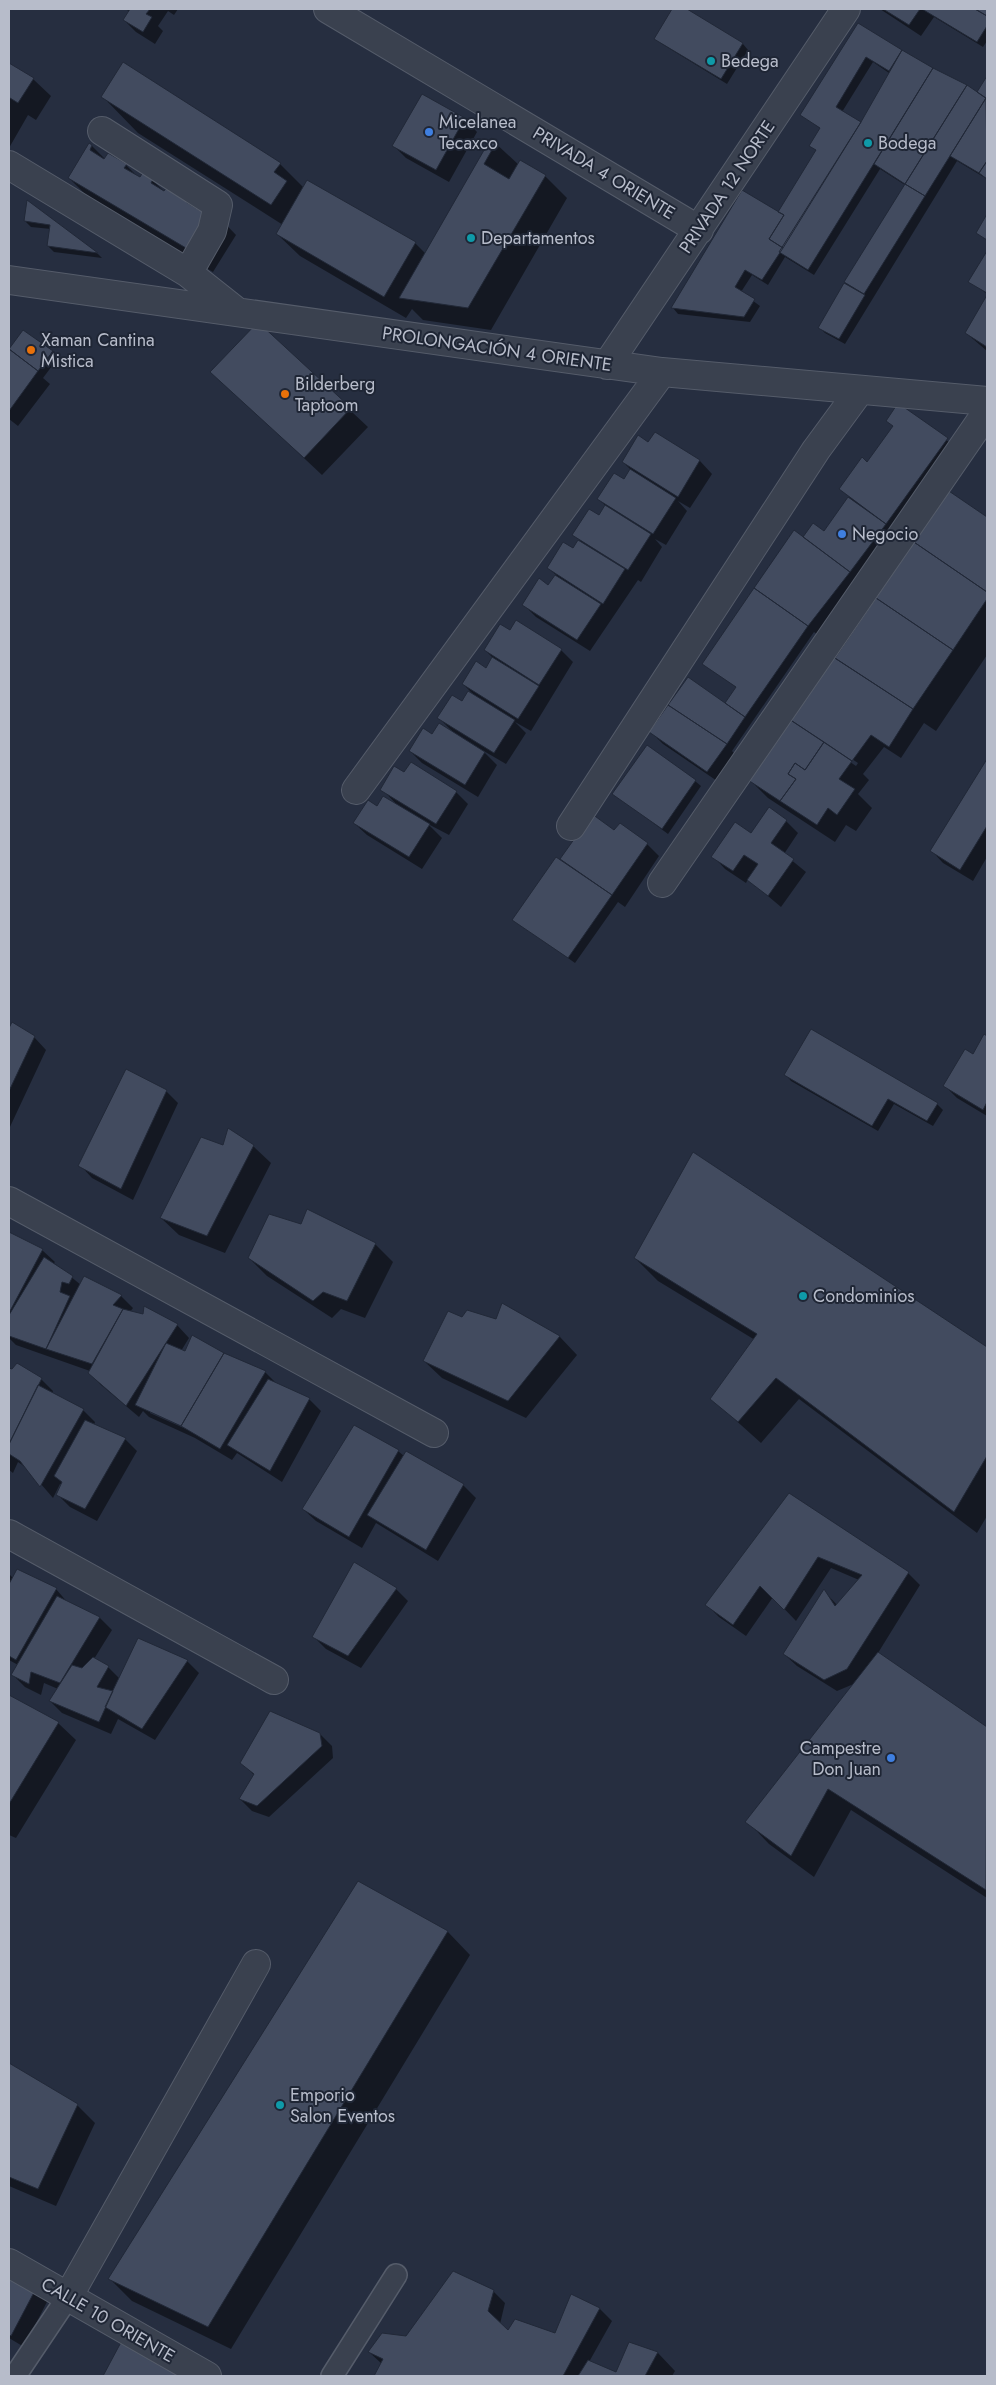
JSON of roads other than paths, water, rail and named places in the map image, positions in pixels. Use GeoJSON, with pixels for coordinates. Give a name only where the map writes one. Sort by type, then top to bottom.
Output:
{"type":"FeatureCollection","features":[{"type":"Feature","properties":{"kind":"street","name":"PRIVADA 4 ORIENTE"},"geometry":{"type":"LineString","coordinates":[[328,9],[699,230]]}},
{"type":"Feature","properties":{"kind":"street","name":"PRIVADA 12 NORTE"},"geometry":{"type":"LineString","coordinates":[[607,365],[846,9]]}},
{"type":"Feature","properties":{"kind":"street"},"geometry":{"type":"LineString","coordinates":[[102,131],[218,205],[212,231],[188,273]]}},
{"type":"Feature","properties":{"kind":"street"},"geometry":{"type":"LineString","coordinates":[[9,165],[188,273],[238,312]]}},
{"type":"Feature","properties":{"kind":"street","name":"PROLONGACIÓN 4 ORIENTE"},"geometry":{"type":"LineString","coordinates":[[9,280],[662,372],[987,401]]}},
{"type":"Feature","properties":{"kind":"street"},"geometry":{"type":"LineString","coordinates":[[356,790],[662,372]]}},
{"type":"Feature","properties":{"kind":"street"},"geometry":{"type":"LineString","coordinates":[[571,826],[816,450],[860,390]]}},
{"type":"Feature","properties":{"kind":"street"},"geometry":{"type":"LineString","coordinates":[[662,883],[987,412]]}},
{"type":"Feature","properties":{"kind":"street"},"geometry":{"type":"LineString","coordinates":[[9,1201],[434,1433]]}},
{"type":"Feature","properties":{"kind":"street"},"geometry":{"type":"LineString","coordinates":[[9,1534],[274,1680]]}},
{"type":"Feature","properties":{"kind":"street"},"geometry":{"type":"LineString","coordinates":[[68,2297],[256,1964]]}},
{"type":"Feature","properties":{"kind":"street","name":"CALLE 10 ORIENTE"},"geometry":{"type":"LineString","coordinates":[[9,2263],[207,2376]]}},
{"type":"Feature","properties":{"kind":"lane"},"geometry":{"type":"LineString","coordinates":[[332,2376],[396,2275]]}},
{"type":"Feature","properties":{"kind":"lane"},"geometry":{"type":"LineString","coordinates":[[15,2376],[68,2297]]}},
{"type":"Feature","properties":{"kind":"place","name":"Bedega"},"geometry":{"type":"Point","coordinates":[711,61]}},
{"type":"Feature","properties":{"kind":"place","name":"Micelanea Tecaxco"},"geometry":{"type":"Point","coordinates":[429,132]}},
{"type":"Feature","properties":{"kind":"place","name":"Bodega"},"geometry":{"type":"Point","coordinates":[868,143]}},
{"type":"Feature","properties":{"kind":"place","name":"Departamentos"},"geometry":{"type":"Point","coordinates":[471,238]}},
{"type":"Feature","properties":{"kind":"place","name":"Xaman Cantina Mistica"},"geometry":{"type":"Point","coordinates":[31,350]}},
{"type":"Feature","properties":{"kind":"place","name":"Bilderberg Taptoom"},"geometry":{"type":"Point","coordinates":[285,394]}},
{"type":"Feature","properties":{"kind":"place","name":"Negocio"},"geometry":{"type":"Point","coordinates":[842,534]}},
{"type":"Feature","properties":{"kind":"place","name":"Condominios"},"geometry":{"type":"Point","coordinates":[803,1296]}},
{"type":"Feature","properties":{"kind":"place","name":"Campestre Don Juan"},"geometry":{"type":"Point","coordinates":[891,1758]}},
{"type":"Feature","properties":{"kind":"place","name":"Emporio Salon Eventos"},"geometry":{"type":"Point","coordinates":[280,2105]}}]}
